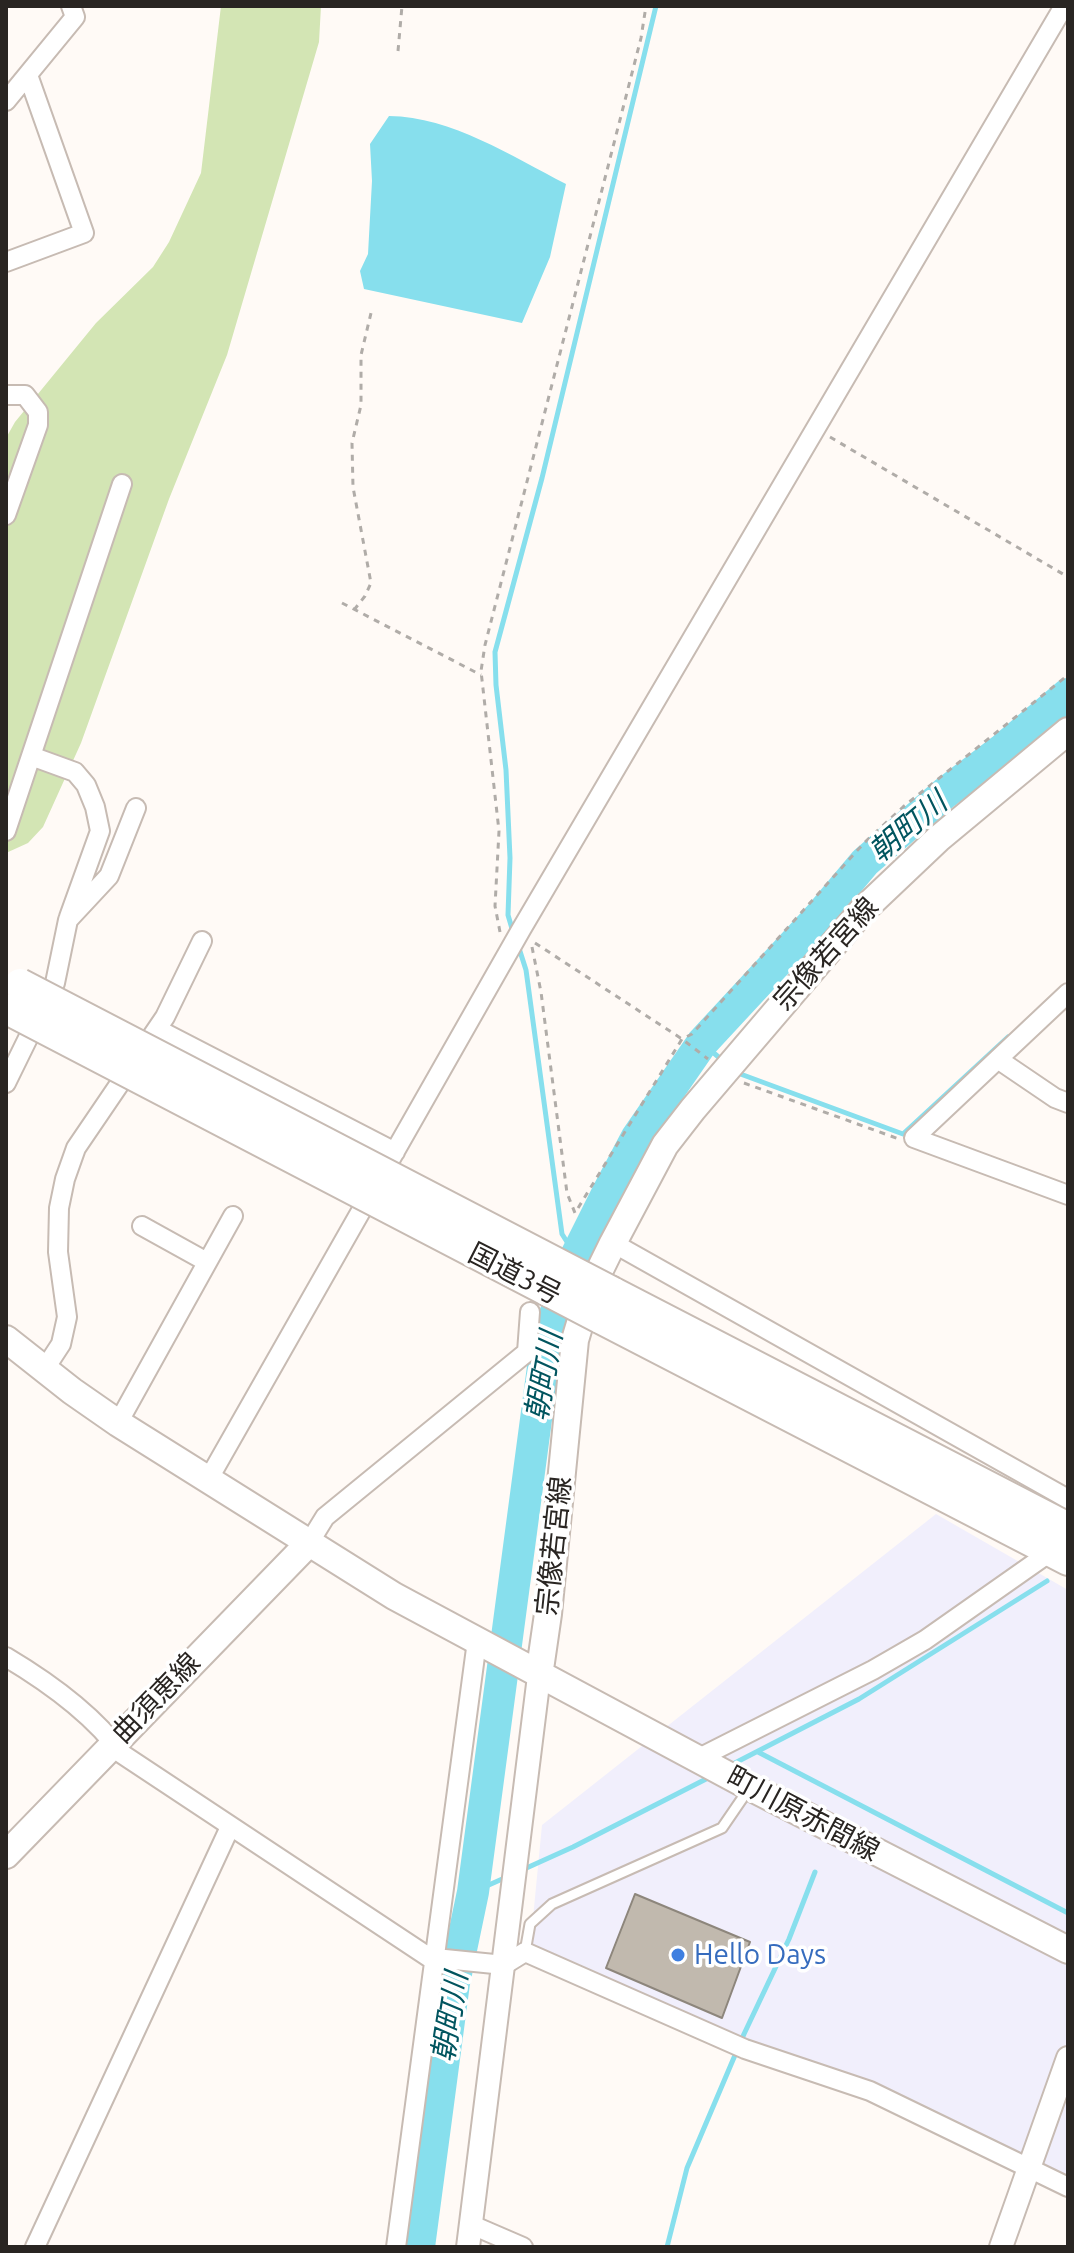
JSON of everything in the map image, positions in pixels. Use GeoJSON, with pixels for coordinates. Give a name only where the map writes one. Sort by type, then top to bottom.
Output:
{"type":"FeatureCollection","features":[{"type":"Feature","properties":{"kind":"highway","name":"国道3号"},"geometry":{"type":"LineString","coordinates":[[10,995],[1064,1545]]}},
{"type":"Feature","properties":{"kind":"main road","name":"宗像若宮線"},"geometry":{"type":"LineString","coordinates":[[539,1676],[575,1340],[590,1290],[665,1145],[862,911],[938,839],[1068,731]]}},
{"type":"Feature","properties":{"kind":"main road"},"geometry":{"type":"LineString","coordinates":[[6,1339],[118,1423],[208,1480],[394,1596],[539,1676]]}},
{"type":"Feature","properties":{"kind":"main road","name":"曲須恵線"},"geometry":{"type":"LineString","coordinates":[[6,1855],[309,1543]]}},
{"type":"Feature","properties":{"kind":"main road","name":"町川原赤間線"},"geometry":{"type":"LineString","coordinates":[[539,1676],[1068,1950]]}},
{"type":"Feature","properties":{"kind":"street"},"geometry":{"type":"LineString","coordinates":[[208,1480],[507,955],[1064,6]]}},
{"type":"Feature","properties":{"kind":"street"},"geometry":{"type":"LineString","coordinates":[[6,101],[77,10]]}},
{"type":"Feature","properties":{"kind":"street"},"geometry":{"type":"LineString","coordinates":[[6,262],[84,233],[28,75]]}},
{"type":"Feature","properties":{"kind":"street"},"geometry":{"type":"LineString","coordinates":[[6,395],[25,395],[38,412],[38,425],[6,515]]}},
{"type":"Feature","properties":{"kind":"street"},"geometry":{"type":"LineString","coordinates":[[6,831],[122,484]]}},
{"type":"Feature","properties":{"kind":"street"},"geometry":{"type":"LineString","coordinates":[[6,1083],[55,983],[75,894],[100,831],[86,785],[75,772],[31,756]]}},
{"type":"Feature","properties":{"kind":"street"},"geometry":{"type":"LineString","coordinates":[[68,920],[109,876],[136,808]]}},
{"type":"Feature","properties":{"kind":"street"},"geometry":{"type":"LineString","coordinates":[[44,1370],[61,1344],[67,1317],[58,1252],[59,1208],[76,1148],[157,1029],[202,941]]}},
{"type":"Feature","properties":{"kind":"street"},"geometry":{"type":"LineString","coordinates":[[1068,993],[914,1138],[1068,1195]]}},
{"type":"Feature","properties":{"kind":"street"},"geometry":{"type":"LineString","coordinates":[[157,1029],[395,1152]]}},
{"type":"Feature","properties":{"kind":"street"},"geometry":{"type":"LineString","coordinates":[[999,1060],[1055,1098],[1068,1103]]}},
{"type":"Feature","properties":{"kind":"street"},"geometry":{"type":"LineString","coordinates":[[118,1423],[233,1216]]}},
{"type":"Feature","properties":{"kind":"street"},"geometry":{"type":"LineString","coordinates":[[142,1226],[207,1262]]}},
{"type":"Feature","properties":{"kind":"street"},"geometry":{"type":"LineString","coordinates":[[613,1243],[1068,1499]]}},
{"type":"Feature","properties":{"kind":"street"},"geometry":{"type":"LineString","coordinates":[[309,1543],[325,1517],[527,1352],[530,1312]]}},
{"type":"Feature","properties":{"kind":"street"},"geometry":{"type":"LineString","coordinates":[[699,1758],[925,1640],[1064,1545]]}},
{"type":"Feature","properties":{"kind":"street"},"geometry":{"type":"LineString","coordinates":[[396,2247],[477,1641]]}},
{"type":"Feature","properties":{"kind":"street"},"geometry":{"type":"LineString","coordinates":[[6,1657],[59,1693],[122,1754],[434,1959],[493,1965],[525,1952],[745,2049],[870,2091],[1068,2187]]}},
{"type":"Feature","properties":{"kind":"street"},"geometry":{"type":"LineString","coordinates":[[523,2247],[470,2236],[493,1965],[539,1676]]}},
{"type":"Feature","properties":{"kind":"street"},"geometry":{"type":"LineString","coordinates":[[35,2247],[230,1827]]}},
{"type":"Feature","properties":{"kind":"street"},"geometry":{"type":"LineString","coordinates":[[1001,2247],[1068,2058]]}},
{"type":"Feature","properties":{"kind":"lane"},"geometry":{"type":"LineString","coordinates":[[525,1952],[530,1924],[552,1904],[722,1828],[750,1787]]}},
{"type":"Feature","properties":{"kind":"path"},"geometry":{"type":"LineString","coordinates":[[398,51],[402,6]]}},
{"type":"Feature","properties":{"kind":"path"},"geometry":{"type":"LineString","coordinates":[[507,955],[495,906],[499,831],[481,675],[485,645],[638,54],[646,6]]}},
{"type":"Feature","properties":{"kind":"path"},"geometry":{"type":"LineString","coordinates":[[354,610],[371,583],[353,487],[352,443],[361,405],[361,355],[371,313]]}},
{"type":"Feature","properties":{"kind":"path"},"geometry":{"type":"LineString","coordinates":[[816,429],[1068,577]]}},
{"type":"Feature","properties":{"kind":"path"},"geometry":{"type":"LineString","coordinates":[[342,603],[481,675]]}},
{"type":"Feature","properties":{"kind":"path"},"geometry":{"type":"LineString","coordinates":[[914,1138],[901,1139],[741,1082],[682,1039],[530,940],[541,992],[567,1193],[575,1213],[682,1039],[692,1034],[864,843],[903,807],[1068,675]]}},
{"type":"Feature","properties":{"kind":"shaded area"},"geometry":{"type":"Polygon","coordinates":[[[936,1514],[1068,1590],[1068,2179],[530,1949],[542,1825],[936,1514]]]}},
{"type":"Feature","properties":{"kind":"green space"},"geometry":{"type":"Polygon","coordinates":[[[221,6],[321,6],[319,42],[227,355],[169,499],[81,743],[43,827],[28,843],[6,853],[6,438],[15,422],[96,323],[153,267],[169,242],[201,173],[221,6]]]}},
{"type":"Feature","properties":{"kind":"water"},"geometry":{"type":"Polygon","coordinates":[[[389,116],[436,123],[458,131],[566,184],[550,257],[522,323],[364,289],[360,271],[368,254],[372,181],[370,144],[389,116]]]}},
{"type":"Feature","properties":{"kind":"building","name":"Hello Days"},"geometry":{"type":"Polygon","coordinates":[[[635,1894],[750,1942],[722,2018],[606,1968],[635,1894]]]}},
{"type":"Feature","properties":{"kind":"waterway"},"geometry":{"type":"LineString","coordinates":[[513,932],[508,915],[510,858],[506,770],[495,652],[542,478],[656,6]]}},
{"type":"Feature","properties":{"kind":"waterway","name":"朝町川"},"geometry":{"type":"LineString","coordinates":[[419,2247],[454,1983],[473,1892],[547,1337],[576,1256],[637,1137],[702,1043],[818,918],[865,862],[1068,694]]}},
{"type":"Feature","properties":{"kind":"waterway"},"geometry":{"type":"LineString","coordinates":[[518,945],[526,970],[562,1234],[576,1256]]}},
{"type":"Feature","properties":{"kind":"waterway"},"geometry":{"type":"LineString","coordinates":[[735,1072],[903,1134],[1008,1037]]}},
{"type":"Feature","properties":{"kind":"waterway"},"geometry":{"type":"LineString","coordinates":[[702,1043],[722,1060]]}},
{"type":"Feature","properties":{"kind":"waterway"},"geometry":{"type":"LineString","coordinates":[[729,1766],[859,1699],[1047,1581]]}},
{"type":"Feature","properties":{"kind":"waterway"},"geometry":{"type":"LineString","coordinates":[[758,1752],[1068,1913]]}},
{"type":"Feature","properties":{"kind":"waterway"},"geometry":{"type":"LineString","coordinates":[[522,1870],[710,1777]]}},
{"type":"Feature","properties":{"kind":"waterway"},"geometry":{"type":"LineString","coordinates":[[667,2247],[687,2168],[744,2034],[789,1939],[815,1872]]}},
{"type":"Feature","properties":{"kind":"waterway"},"geometry":{"type":"LineString","coordinates":[[473,1892],[509,1876]]}},
{"type":"Feature","properties":{"kind":"place","name":"Hello Days"},"geometry":{"type":"Point","coordinates":[678,1955]}}]}
